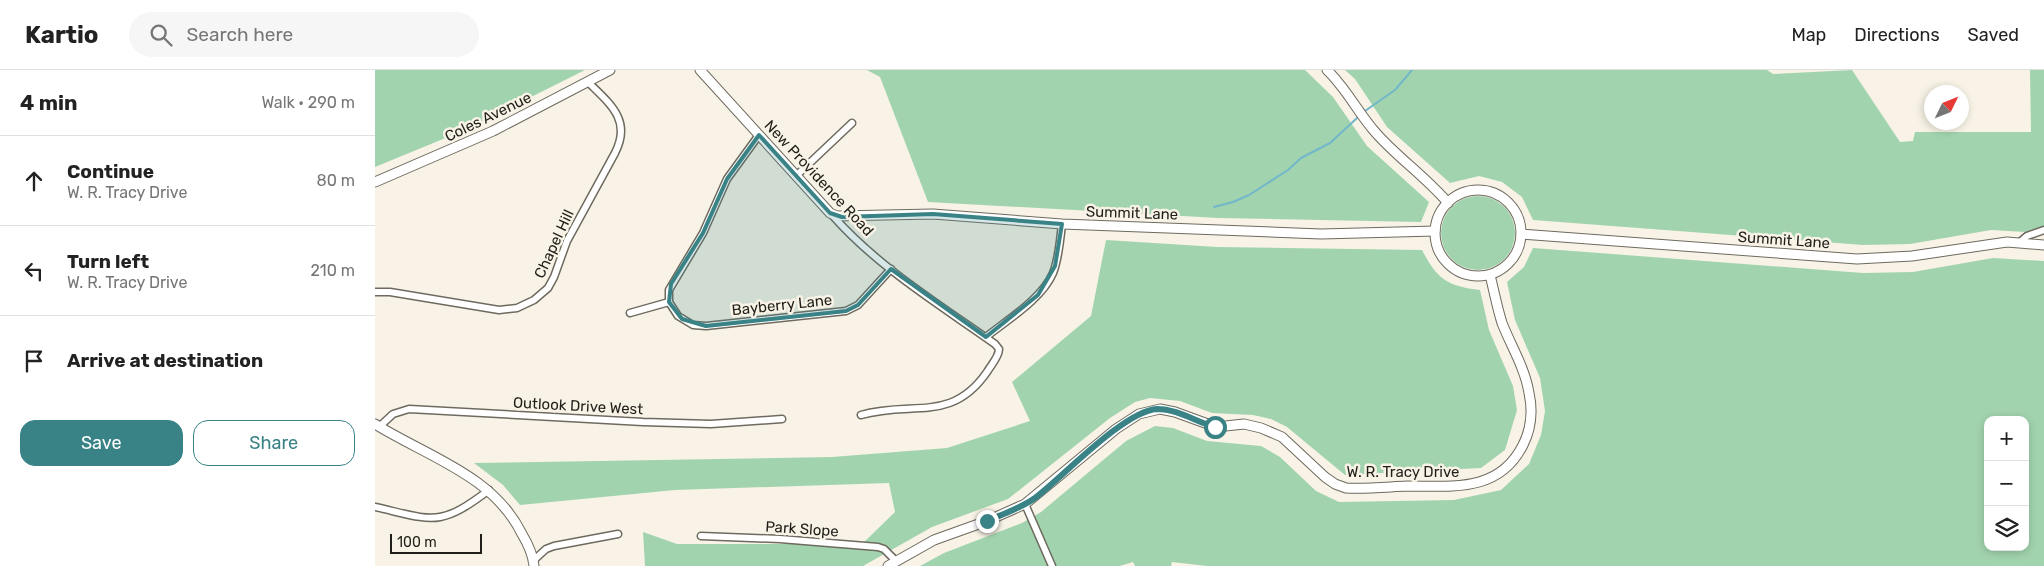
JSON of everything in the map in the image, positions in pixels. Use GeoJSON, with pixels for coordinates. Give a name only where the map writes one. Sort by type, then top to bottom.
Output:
{"type":"FeatureCollection","features":[{"type":"Feature","properties":{"kind":"street","name":"Coles Avenue"},"geometry":{"type":"LineString","coordinates":[[375,182],[469,142],[610,70]]}},
{"type":"Feature","properties":{"kind":"street","name":"New Providence Road"},"geometry":{"type":"LineString","coordinates":[[701,70],[858,242],[891,269],[986,337],[999,349],[998,354],[978,384],[958,401],[945,405],[861,415]]}},
{"type":"Feature","properties":{"kind":"street"},"geometry":{"type":"LineString","coordinates":[[1327,70],[1346,91],[1385,144],[1436,189],[1447,202]]}},
{"type":"Feature","properties":{"kind":"street","name":"Chapel Hill"},"geometry":{"type":"LineString","coordinates":[[375,292],[390,292],[499,310],[523,306],[543,292],[554,277],[567,241],[615,153],[621,137],[620,121],[615,110],[588,82]]}},
{"type":"Feature","properties":{"kind":"street"},"geometry":{"type":"LineString","coordinates":[[797,176],[852,123]]}},
{"type":"Feature","properties":{"kind":"street"},"geometry":{"type":"LineString","coordinates":[[630,313],[669,302],[671,284],[703,233],[727,179],[759,135]]}},
{"type":"Feature","properties":{"kind":"street"},"geometry":{"type":"LineString","coordinates":[[1473,190],[1488,192],[1501,197],[1512,207],[1519,220],[1521,234],[1519,248],[1512,260],[1502,269],[1490,275],[1463,274],[1451,267],[1442,257],[1436,245],[1435,231],[1437,221],[1447,202],[1459,194],[1473,190]]}},
{"type":"Feature","properties":{"kind":"street","name":"Summit Lane"},"geometry":{"type":"LineString","coordinates":[[830,213],[842,217],[933,214],[1062,224],[1321,234],[1435,231]]}},
{"type":"Feature","properties":{"kind":"street"},"geometry":{"type":"LineString","coordinates":[[986,337],[1038,295],[1047,284],[1055,266],[1062,224]]}},
{"type":"Feature","properties":{"kind":"street"},"geometry":{"type":"LineString","coordinates":[[2020,242],[2027,236],[2044,230]]}},
{"type":"Feature","properties":{"kind":"street","name":"Summit Lane"},"geometry":{"type":"LineString","coordinates":[[1521,234],[1857,259],[1888,259],[1994,243],[2020,242],[2044,245]]}},
{"type":"Feature","properties":{"kind":"street","name":"Bayberry Lane"},"geometry":{"type":"LineString","coordinates":[[669,302],[674,312],[683,319],[693,325],[706,326],[846,310],[858,305],[891,269]]}},
{"type":"Feature","properties":{"kind":"street","name":"W. R. Tracy Drive"},"geometry":{"type":"LineString","coordinates":[[892,564],[934,540],[987,521],[1025,504],[1124,423],[1146,412],[1160,409],[1175,412],[1215,427],[1244,424],[1269,430],[1288,442],[1330,481],[1346,488],[1467,485],[1494,477],[1512,463],[1524,443],[1531,419],[1531,405],[1522,369],[1502,323],[1490,275]]}},
{"type":"Feature","properties":{"kind":"street","name":"Outlook Drive West"},"geometry":{"type":"LineString","coordinates":[[377,426],[393,414],[409,409],[711,424],[782,419]]}},
{"type":"Feature","properties":{"kind":"street"},"geometry":{"type":"LineString","coordinates":[[377,426],[471,477],[489,490],[513,516],[534,563],[546,549],[618,534]]}},
{"type":"Feature","properties":{"kind":"street"},"geometry":{"type":"LineString","coordinates":[[375,507],[423,517],[443,518],[467,506],[489,490]]}},
{"type":"Feature","properties":{"kind":"street"},"geometry":{"type":"LineString","coordinates":[[1025,504],[1052,566]]}},
{"type":"Feature","properties":{"kind":"street","name":"Park Slope"},"geometry":{"type":"LineString","coordinates":[[701,536],[781,539],[878,547],[884,549],[892,564]]}},
{"type":"Feature","properties":{"kind":"highlighted area"},"geometry":{"type":"Polygon","coordinates":[[[759,135],[830,213],[842,217],[933,214],[1062,224],[1055,266],[1038,295],[986,337],[891,269],[858,305],[846,311],[706,326],[682,319],[669,302],[671,284],[703,233],[727,179],[759,135]]]}},
{"type":"Feature","properties":{"kind":"green space"},"geometry":{"type":"Polygon","coordinates":[[[375,70],[585,70],[465,130],[375,167],[375,70]]]}},
{"type":"Feature","properties":{"kind":"green space"},"geometry":{"type":"Polygon","coordinates":[[[867,70],[1305,70],[1333,97],[1367,146],[1429,202],[1421,222],[1218,218],[928,202],[880,77],[867,70]]]}},
{"type":"Feature","properties":{"kind":"green space"},"geometry":{"type":"Polygon","coordinates":[[[1345,70],[1767,70],[1773,74],[1852,70],[1900,142],[1913,141],[1915,132],[2031,132],[2030,70],[2044,70],[2044,233],[1991,230],[1910,244],[1863,245],[1533,220],[1522,197],[1502,182],[1479,176],[1450,183],[1387,127],[1355,79],[1345,70]]]}},
{"type":"Feature","properties":{"kind":"green space"},"geometry":{"type":"Polygon","coordinates":[[[1478,196],[1492,199],[1504,207],[1512,219],[1515,233],[1512,247],[1504,259],[1492,267],[1478,270],[1464,267],[1452,259],[1444,247],[1441,233],[1444,219],[1452,207],[1464,199],[1478,196]]]}},
{"type":"Feature","properties":{"kind":"green space"},"geometry":{"type":"Polygon","coordinates":[[[1106,240],[1217,247],[1422,250],[1433,268],[1444,279],[1459,286],[1480,290],[1489,330],[1513,386],[1517,410],[1505,450],[1481,468],[1345,475],[1287,427],[1271,419],[1253,415],[1212,413],[1180,401],[1150,398],[1135,402],[1110,418],[1008,499],[932,527],[863,566],[645,566],[643,532],[677,544],[805,544],[859,547],[895,512],[889,483],[675,490],[520,505],[503,485],[474,463],[832,457],[947,448],[1030,421],[1012,382],[1091,316],[1106,240]]]}},
{"type":"Feature","properties":{"kind":"green space"},"geometry":{"type":"Polygon","coordinates":[[[1533,248],[1863,273],[1913,272],[1993,258],[2044,261],[2044,566],[1207,566],[1172,562],[1171,566],[1135,566],[1133,562],[1120,566],[920,566],[944,553],[1022,523],[1041,512],[1126,441],[1155,426],[1173,428],[1207,441],[1261,446],[1280,457],[1316,491],[1339,502],[1454,500],[1501,490],[1529,464],[1541,435],[1545,411],[1540,378],[1515,320],[1507,282],[1524,267],[1533,248]]]}},
{"type":"Feature","properties":{"kind":"waterway"},"geometry":{"type":"LineString","coordinates":[[1365,111],[1395,90],[1412,70]]}},
{"type":"Feature","properties":{"kind":"waterway"},"geometry":{"type":"LineString","coordinates":[[1214,207],[1249,195],[1288,170],[1301,158],[1330,143],[1357,118]]}},
{"type":"Feature","properties":{"kind":"route"},"geometry":{"type":"LineString","coordinates":[[987,521],[1017,509],[1035,498],[1116,429],[1132,418],[1146,412],[1160,409],[1175,412],[1215,427]]}}]}
